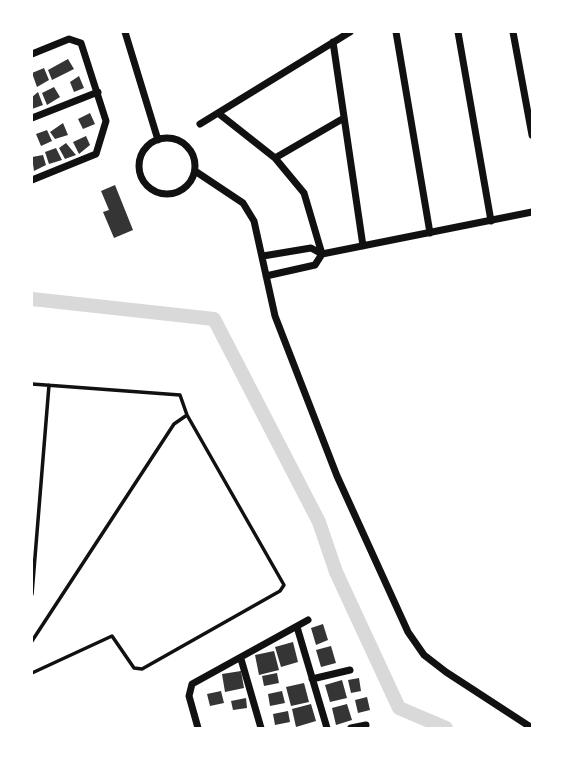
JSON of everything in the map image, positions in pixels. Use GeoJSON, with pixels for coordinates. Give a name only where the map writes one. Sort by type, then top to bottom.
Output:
{"type":"FeatureCollection","features":[{"type":"Feature","properties":{"kind":"street"},"geometry":{"type":"LineString","coordinates":[[125,32],[158,140]]}},
{"type":"Feature","properties":{"kind":"street"},"geometry":{"type":"LineString","coordinates":[[200,124],[350,32]]}},
{"type":"Feature","properties":{"kind":"street"},"geometry":{"type":"LineString","coordinates":[[396,32],[430,233]]}},
{"type":"Feature","properties":{"kind":"street"},"geometry":{"type":"LineString","coordinates":[[458,32],[491,220]]}},
{"type":"Feature","properties":{"kind":"street"},"geometry":{"type":"LineString","coordinates":[[513,32],[533,135]]}},
{"type":"Feature","properties":{"kind":"street"},"geometry":{"type":"LineString","coordinates":[[32,54],[69,39],[78,40],[84,47],[106,125],[99,150],[92,156],[32,180]]}},
{"type":"Feature","properties":{"kind":"street"},"geometry":{"type":"LineString","coordinates":[[333,42],[363,246]]}},
{"type":"Feature","properties":{"kind":"street"},"geometry":{"type":"LineString","coordinates":[[32,118],[98,92]]}},
{"type":"Feature","properties":{"kind":"street"},"geometry":{"type":"LineString","coordinates":[[218,113],[275,158],[304,193],[322,254],[315,265],[266,276]]}},
{"type":"Feature","properties":{"kind":"street"},"geometry":{"type":"LineString","coordinates":[[275,158],[344,118]]}},
{"type":"Feature","properties":{"kind":"street"},"geometry":{"type":"LineString","coordinates":[[158,140],[180,141],[195,159],[195,171],[189,185],[177,193],[163,195],[149,188],[141,176],[139,162],[146,148],[158,140]]}},
{"type":"Feature","properties":{"kind":"street"},"geometry":{"type":"LineString","coordinates":[[195,171],[243,204],[254,221],[275,316],[337,476],[408,632],[424,655],[533,729]]}},
{"type":"Feature","properties":{"kind":"street"},"geometry":{"type":"LineString","coordinates":[[263,256],[312,248],[322,254],[533,212]]}},
{"type":"Feature","properties":{"kind":"street"},"geometry":{"type":"LineString","coordinates":[[198,729],[188,688],[308,620]]}},
{"type":"Feature","properties":{"kind":"street"},"geometry":{"type":"LineString","coordinates":[[297,627],[327,729]]}},
{"type":"Feature","properties":{"kind":"street"},"geometry":{"type":"LineString","coordinates":[[241,659],[261,729]]}},
{"type":"Feature","properties":{"kind":"street"},"geometry":{"type":"LineString","coordinates":[[312,679],[350,670]]}},
{"type":"Feature","properties":{"kind":"street"},"geometry":{"type":"LineString","coordinates":[[351,729],[366,725]]}},
{"type":"Feature","properties":{"kind":"lane"},"geometry":{"type":"LineString","coordinates":[[32,384],[180,395],[187,415],[284,585],[280,591],[138,670],[112,636],[32,673]]}},
{"type":"Feature","properties":{"kind":"lane"},"geometry":{"type":"LineString","coordinates":[[32,594],[49,385]]}},
{"type":"Feature","properties":{"kind":"lane"},"geometry":{"type":"LineString","coordinates":[[32,641],[174,424],[187,415]]}},
{"type":"Feature","properties":{"kind":"building"},"geometry":{"type":"Polygon","coordinates":[[[68,59],[74,69],[52,80],[48,70],[68,59]]]}},
{"type":"Feature","properties":{"kind":"building"},"geometry":{"type":"Polygon","coordinates":[[[44,68],[49,80],[37,87],[32,73],[44,68]]]}},
{"type":"Feature","properties":{"kind":"building"},"geometry":{"type":"Polygon","coordinates":[[[79,76],[84,88],[74,92],[70,82],[79,76]]]}},
{"type":"Feature","properties":{"kind":"building"},"geometry":{"type":"Polygon","coordinates":[[[54,87],[60,97],[47,105],[42,93],[54,87]]]}},
{"type":"Feature","properties":{"kind":"building"},"geometry":{"type":"Polygon","coordinates":[[[38,92],[43,105],[32,109],[32,97],[38,92]]]}},
{"type":"Feature","properties":{"kind":"building"},"geometry":{"type":"Polygon","coordinates":[[[90,113],[95,124],[83,129],[78,119],[90,113]]]}},
{"type":"Feature","properties":{"kind":"building"},"geometry":{"type":"Polygon","coordinates":[[[63,123],[68,135],[55,139],[50,132],[63,123]]]}},
{"type":"Feature","properties":{"kind":"building"},"geometry":{"type":"Polygon","coordinates":[[[47,130],[52,141],[41,146],[36,134],[47,130]]]}},
{"type":"Feature","properties":{"kind":"building"},"geometry":{"type":"Polygon","coordinates":[[[86,136],[90,145],[79,154],[73,142],[86,136]]]}},
{"type":"Feature","properties":{"kind":"building"},"geometry":{"type":"Polygon","coordinates":[[[66,143],[76,155],[65,159],[59,148],[66,143]]]}},
{"type":"Feature","properties":{"kind":"building"},"geometry":{"type":"Polygon","coordinates":[[[56,148],[62,160],[49,164],[45,152],[56,148]]]}},
{"type":"Feature","properties":{"kind":"building"},"geometry":{"type":"Polygon","coordinates":[[[43,155],[46,165],[34,171],[32,157],[43,155]]]}},
{"type":"Feature","properties":{"kind":"building"},"geometry":{"type":"Polygon","coordinates":[[[115,185],[133,230],[114,238],[103,212],[109,210],[101,191],[115,185]]]}},
{"type":"Feature","properties":{"kind":"building"},"geometry":{"type":"Polygon","coordinates":[[[323,624],[328,640],[316,645],[311,628],[323,624]]]}},
{"type":"Feature","properties":{"kind":"building"},"geometry":{"type":"Polygon","coordinates":[[[293,642],[298,662],[281,667],[275,647],[293,642]]]}},
{"type":"Feature","properties":{"kind":"building"},"geometry":{"type":"Polygon","coordinates":[[[331,646],[336,663],[321,667],[316,650],[331,646]]]}},
{"type":"Feature","properties":{"kind":"building"},"geometry":{"type":"Polygon","coordinates":[[[274,651],[279,670],[259,675],[255,655],[274,651]]]}},
{"type":"Feature","properties":{"kind":"building"},"geometry":{"type":"Polygon","coordinates":[[[241,671],[244,688],[225,692],[222,674],[241,671]]]}},
{"type":"Feature","properties":{"kind":"building"},"geometry":{"type":"Polygon","coordinates":[[[277,673],[279,683],[264,686],[262,676],[277,673]]]}},
{"type":"Feature","properties":{"kind":"building"},"geometry":{"type":"Polygon","coordinates":[[[359,678],[361,691],[351,693],[348,680],[359,678]]]}},
{"type":"Feature","properties":{"kind":"building"},"geometry":{"type":"Polygon","coordinates":[[[342,680],[347,698],[330,702],[325,685],[342,680]]]}},
{"type":"Feature","properties":{"kind":"building"},"geometry":{"type":"Polygon","coordinates":[[[304,683],[309,702],[291,706],[286,687],[304,683]]]}},
{"type":"Feature","properties":{"kind":"building"},"geometry":{"type":"Polygon","coordinates":[[[221,691],[224,703],[210,706],[207,694],[221,691]]]}},
{"type":"Feature","properties":{"kind":"building"},"geometry":{"type":"Polygon","coordinates":[[[282,691],[285,703],[270,706],[268,694],[282,691]]]}},
{"type":"Feature","properties":{"kind":"building"},"geometry":{"type":"Polygon","coordinates":[[[367,697],[370,710],[358,713],[355,700],[367,697]]]}},
{"type":"Feature","properties":{"kind":"building"},"geometry":{"type":"Polygon","coordinates":[[[246,698],[247,708],[233,710],[231,701],[246,698]]]}},
{"type":"Feature","properties":{"kind":"building"},"geometry":{"type":"Polygon","coordinates":[[[311,704],[316,721],[296,727],[292,709],[311,704]]]}},
{"type":"Feature","properties":{"kind":"building"},"geometry":{"type":"Polygon","coordinates":[[[347,704],[352,720],[336,725],[332,708],[347,704]]]}},
{"type":"Feature","properties":{"kind":"building"},"geometry":{"type":"Polygon","coordinates":[[[288,711],[290,722],[275,725],[273,714],[288,711]]]}},
{"type":"Feature","properties":{"kind":"waterway"},"geometry":{"type":"LineString","coordinates":[[32,299],[214,319],[319,522],[336,572],[399,708],[446,728]]}}]}
